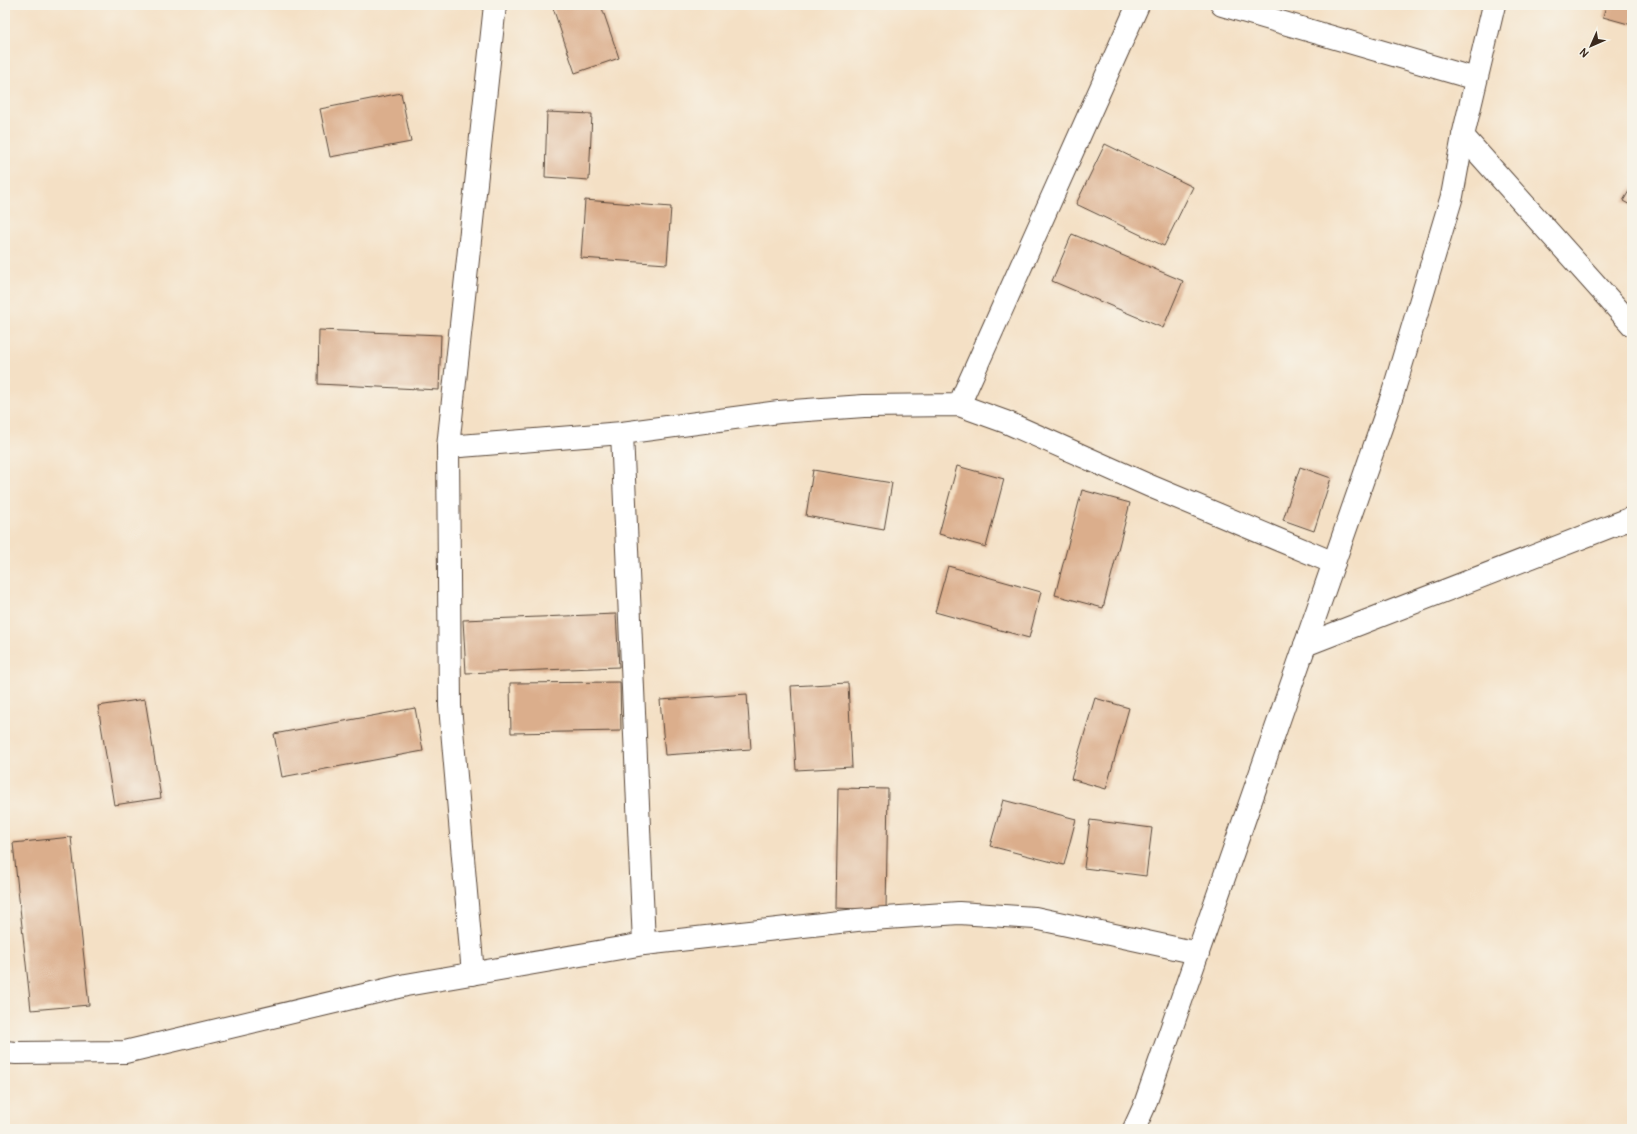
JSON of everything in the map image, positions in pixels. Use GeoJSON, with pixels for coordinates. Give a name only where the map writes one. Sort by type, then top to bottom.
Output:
{"type":"FeatureCollection","features":[{"type":"Feature","properties":{"kind":"street"},"geometry":{"type":"LineString","coordinates":[[472,974],[450,706],[448,447],[495,5]]}},
{"type":"Feature","properties":{"kind":"street"},"geometry":{"type":"LineString","coordinates":[[959,405],[1138,5]]}},
{"type":"Feature","properties":{"kind":"street"},"geometry":{"type":"LineString","coordinates":[[1222,5],[1476,79]]}},
{"type":"Feature","properties":{"kind":"street"},"geometry":{"type":"LineString","coordinates":[[1134,1129],[1144,1107],[1397,381],[1452,196],[1463,136],[1494,5]]}},
{"type":"Feature","properties":{"kind":"street"},"geometry":{"type":"LineString","coordinates":[[1463,136],[1632,325]]}},
{"type":"Feature","properties":{"kind":"street"},"geometry":{"type":"LineString","coordinates":[[448,447],[622,433],[779,412],[864,406],[959,405],[1006,422],[1150,486],[1334,562]]}},
{"type":"Feature","properties":{"kind":"street"},"geometry":{"type":"LineString","coordinates":[[622,433],[644,944]]}},
{"type":"Feature","properties":{"kind":"street"},"geometry":{"type":"LineString","coordinates":[[1305,645],[1632,518]]}},
{"type":"Feature","properties":{"kind":"street"},"geometry":{"type":"LineString","coordinates":[[5,1052],[125,1052],[406,986],[472,974],[644,944],[857,920],[959,914],[1034,918],[1198,953]]}},
{"type":"Feature","properties":{"kind":"building"},"geometry":{"type":"Polygon","coordinates":[[[552,5],[601,5],[619,58],[575,73],[552,5]]]}},
{"type":"Feature","properties":{"kind":"building"},"geometry":{"type":"Polygon","coordinates":[[[1606,5],[1632,5],[1632,25],[1603,17],[1606,5]]]}},
{"type":"Feature","properties":{"kind":"building"},"geometry":{"type":"Polygon","coordinates":[[[401,93],[411,142],[330,157],[320,109],[401,93]]]}},
{"type":"Feature","properties":{"kind":"building"},"geometry":{"type":"Polygon","coordinates":[[[547,112],[592,114],[589,180],[545,177],[547,112]]]}},
{"type":"Feature","properties":{"kind":"building"},"geometry":{"type":"Polygon","coordinates":[[[1105,144],[1193,187],[1164,246],[1076,204],[1105,144]]]}},
{"type":"Feature","properties":{"kind":"building"},"geometry":{"type":"Polygon","coordinates":[[[1632,186],[1632,206],[1623,201],[1632,186]]]}},
{"type":"Feature","properties":{"kind":"building"},"geometry":{"type":"Polygon","coordinates":[[[585,200],[671,207],[667,264],[581,258],[585,200]]]}},
{"type":"Feature","properties":{"kind":"building"},"geometry":{"type":"Polygon","coordinates":[[[1072,234],[1183,281],[1163,328],[1052,281],[1072,234]]]}},
{"type":"Feature","properties":{"kind":"building"},"geometry":{"type":"Polygon","coordinates":[[[319,330],[441,335],[439,390],[318,384],[319,330]]]}},
{"type":"Feature","properties":{"kind":"building"},"geometry":{"type":"Polygon","coordinates":[[[957,466],[1004,479],[986,547],[939,534],[957,466]]]}},
{"type":"Feature","properties":{"kind":"building"},"geometry":{"type":"Polygon","coordinates":[[[1300,467],[1331,478],[1314,531],[1283,520],[1300,467]]]}},
{"type":"Feature","properties":{"kind":"building"},"geometry":{"type":"Polygon","coordinates":[[[813,470],[892,483],[884,530],[806,516],[813,470]]]}},
{"type":"Feature","properties":{"kind":"building"},"geometry":{"type":"Polygon","coordinates":[[[1082,490],[1130,503],[1103,608],[1055,595],[1082,490]]]}},
{"type":"Feature","properties":{"kind":"building"},"geometry":{"type":"Polygon","coordinates":[[[948,566],[1041,592],[1029,638],[935,612],[948,566]]]}},
{"type":"Feature","properties":{"kind":"building"},"geometry":{"type":"Polygon","coordinates":[[[616,614],[619,667],[466,673],[463,620],[616,614]]]}},
{"type":"Feature","properties":{"kind":"building"},"geometry":{"type":"Polygon","coordinates":[[[620,682],[621,731],[511,733],[510,683],[620,682]]]}},
{"type":"Feature","properties":{"kind":"building"},"geometry":{"type":"Polygon","coordinates":[[[848,683],[852,767],[796,770],[791,686],[848,683]]]}},
{"type":"Feature","properties":{"kind":"building"},"geometry":{"type":"Polygon","coordinates":[[[747,694],[751,749],[665,755],[660,700],[747,694]]]}},
{"type":"Feature","properties":{"kind":"building"},"geometry":{"type":"Polygon","coordinates":[[[1095,698],[1129,708],[1106,789],[1071,779],[1095,698]]]}},
{"type":"Feature","properties":{"kind":"building"},"geometry":{"type":"Polygon","coordinates":[[[145,699],[161,798],[114,805],[98,706],[145,699]]]}},
{"type":"Feature","properties":{"kind":"building"},"geometry":{"type":"Polygon","coordinates":[[[415,708],[423,751],[282,777],[274,734],[415,708]]]}},
{"type":"Feature","properties":{"kind":"building"},"geometry":{"type":"Polygon","coordinates":[[[838,788],[888,789],[886,910],[836,908],[838,788]]]}},
{"type":"Feature","properties":{"kind":"building"},"geometry":{"type":"Polygon","coordinates":[[[1003,800],[1076,819],[1064,865],[990,846],[1003,800]]]}},
{"type":"Feature","properties":{"kind":"building"},"geometry":{"type":"Polygon","coordinates":[[[1090,820],[1152,828],[1146,876],[1084,868],[1090,820]]]}},
{"type":"Feature","properties":{"kind":"building"},"geometry":{"type":"Polygon","coordinates":[[[71,837],[89,1005],[31,1010],[13,843],[71,837]]]}}]}
